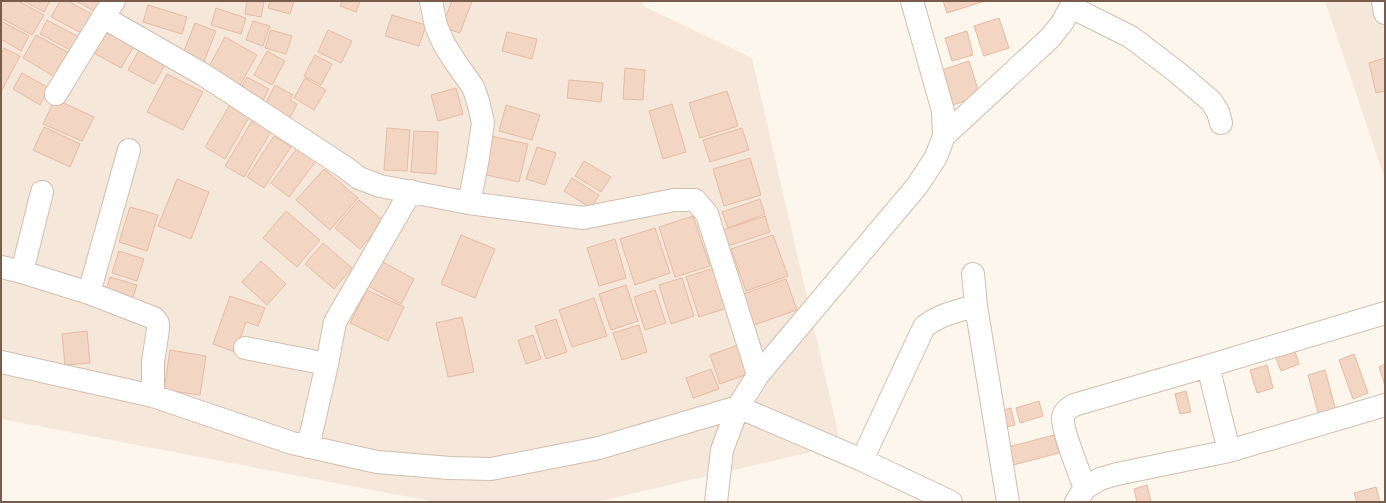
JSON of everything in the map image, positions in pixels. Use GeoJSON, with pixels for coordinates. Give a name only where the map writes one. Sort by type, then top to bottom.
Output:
{"type":"FeatureCollection","features":[{"type":"Feature","properties":{"kind":"street"},"geometry":{"type":"LineString","coordinates":[[431,1],[436,26],[444,44],[473,87],[483,122],[478,162],[469,203]]}},
{"type":"Feature","properties":{"kind":"street"},"geometry":{"type":"LineString","coordinates":[[716,502],[722,450],[738,407],[758,375],[918,186],[936,157],[944,136],[943,111],[912,1]]}},
{"type":"Feature","properties":{"kind":"street"},"geometry":{"type":"LineString","coordinates":[[1383,1],[1385,13]]}},
{"type":"Feature","properties":{"kind":"street"},"geometry":{"type":"LineString","coordinates":[[944,136],[1050,38],[1062,23],[1072,4],[1131,37],[1178,73],[1211,102],[1218,112],[1222,123]]}},
{"type":"Feature","properties":{"kind":"street"},"geometry":{"type":"LineString","coordinates":[[56,94],[108,9],[359,178],[380,186],[469,203],[583,218],[674,200],[695,200],[707,214],[758,375]]}},
{"type":"Feature","properties":{"kind":"street"},"geometry":{"type":"LineString","coordinates":[[89,293],[129,150]]}},
{"type":"Feature","properties":{"kind":"street"},"geometry":{"type":"LineString","coordinates":[[308,447],[335,322],[411,191]]}},
{"type":"Feature","properties":{"kind":"street"},"geometry":{"type":"LineString","coordinates":[[22,272],[42,192]]}},
{"type":"Feature","properties":{"kind":"street"},"geometry":{"type":"LineString","coordinates":[[1,267],[89,293],[154,318],[158,323],[153,362],[153,396]]}},
{"type":"Feature","properties":{"kind":"street"},"geometry":{"type":"LineString","coordinates":[[973,274],[976,306],[1008,502]]}},
{"type":"Feature","properties":{"kind":"street"},"geometry":{"type":"LineString","coordinates":[[862,460],[924,327],[933,320],[945,314],[976,306]]}},
{"type":"Feature","properties":{"kind":"street"},"geometry":{"type":"LineString","coordinates":[[1385,313],[1074,405],[1065,412],[1063,420],[1080,495],[1100,479],[1117,474],[1229,451],[1385,405]]}},
{"type":"Feature","properties":{"kind":"street"},"geometry":{"type":"LineString","coordinates":[[245,348],[327,364]]}},
{"type":"Feature","properties":{"kind":"street"},"geometry":{"type":"LineString","coordinates":[[1,362],[153,396],[292,444],[377,462],[450,468],[491,469],[599,448],[738,407],[862,460],[951,502]]}},
{"type":"Feature","properties":{"kind":"street"},"geometry":{"type":"LineString","coordinates":[[1208,366],[1229,451]]}},
{"type":"Feature","properties":{"kind":"shaded area"},"geometry":{"type":"Polygon","coordinates":[[[1,1],[643,1],[643,6],[752,58],[841,445],[596,502],[435,502],[1,419],[1,1]]]}},
{"type":"Feature","properties":{"kind":"shaded area"},"geometry":{"type":"Polygon","coordinates":[[[1325,1],[1385,1],[1385,173],[1383,174],[1325,1]]]}},
{"type":"Feature","properties":{"kind":"building"},"geometry":{"type":"Polygon","coordinates":[[[1,1],[18,1],[44,15],[32,35],[1,18],[1,1]]]}},
{"type":"Feature","properties":{"kind":"building"},"geometry":{"type":"Polygon","coordinates":[[[24,1],[50,1],[44,12],[24,1]]]}},
{"type":"Feature","properties":{"kind":"building"},"geometry":{"type":"Polygon","coordinates":[[[60,1],[68,1],[97,17],[87,36],[51,17],[60,1]]]}},
{"type":"Feature","properties":{"kind":"building"},"geometry":{"type":"Polygon","coordinates":[[[76,1],[108,1],[101,15],[76,1]]]}},
{"type":"Feature","properties":{"kind":"building"},"geometry":{"type":"Polygon","coordinates":[[[247,1],[264,2],[261,17],[245,14],[247,1]]]}},
{"type":"Feature","properties":{"kind":"building"},"geometry":{"type":"Polygon","coordinates":[[[270,1],[294,1],[290,14],[268,8],[270,1]]]}},
{"type":"Feature","properties":{"kind":"building"},"geometry":{"type":"Polygon","coordinates":[[[342,1],[360,1],[356,12],[340,6],[342,1]]]}},
{"type":"Feature","properties":{"kind":"building"},"geometry":{"type":"Polygon","coordinates":[[[452,1],[472,1],[460,33],[442,27],[452,1]]]}},
{"type":"Feature","properties":{"kind":"building"},"geometry":{"type":"Polygon","coordinates":[[[943,1],[985,1],[947,13],[943,1]]]}},
{"type":"Feature","properties":{"kind":"building"},"geometry":{"type":"Polygon","coordinates":[[[148,5],[187,17],[182,34],[143,22],[148,5]]]}},
{"type":"Feature","properties":{"kind":"building"},"geometry":{"type":"Polygon","coordinates":[[[216,8],[246,18],[241,34],[211,25],[216,8]]]}},
{"type":"Feature","properties":{"kind":"building"},"geometry":{"type":"Polygon","coordinates":[[[392,15],[426,25],[419,46],[385,36],[392,15]]]}},
{"type":"Feature","properties":{"kind":"building"},"geometry":{"type":"Polygon","coordinates":[[[999,18],[1009,48],[984,56],[974,26],[999,18]]]}},
{"type":"Feature","properties":{"kind":"building"},"geometry":{"type":"Polygon","coordinates":[[[47,20],[81,38],[74,52],[40,34],[47,20]]]}},
{"type":"Feature","properties":{"kind":"building"},"geometry":{"type":"Polygon","coordinates":[[[1,21],[29,36],[21,51],[1,39],[1,21]]]}},
{"type":"Feature","properties":{"kind":"building"},"geometry":{"type":"Polygon","coordinates":[[[253,21],[270,26],[263,46],[246,40],[253,21]]]}},
{"type":"Feature","properties":{"kind":"building"},"geometry":{"type":"Polygon","coordinates":[[[195,23],[216,31],[203,64],[182,56],[195,23]]]}},
{"type":"Feature","properties":{"kind":"building"},"geometry":{"type":"Polygon","coordinates":[[[103,28],[134,46],[121,68],[90,51],[103,28]]]}},
{"type":"Feature","properties":{"kind":"building"},"geometry":{"type":"Polygon","coordinates":[[[271,30],[292,36],[286,54],[265,48],[271,30]]]}},
{"type":"Feature","properties":{"kind":"building"},"geometry":{"type":"Polygon","coordinates":[[[328,30],[352,41],[341,63],[318,52],[328,30]]]}},
{"type":"Feature","properties":{"kind":"building"},"geometry":{"type":"Polygon","coordinates":[[[967,31],[973,55],[952,61],[945,38],[967,31]]]}},
{"type":"Feature","properties":{"kind":"building"},"geometry":{"type":"Polygon","coordinates":[[[507,32],[537,39],[532,59],[502,51],[507,32]]]}},
{"type":"Feature","properties":{"kind":"building"},"geometry":{"type":"Polygon","coordinates":[[[36,35],[71,54],[57,78],[23,58],[36,35]]]}},
{"type":"Feature","properties":{"kind":"building"},"geometry":{"type":"Polygon","coordinates":[[[225,37],[257,55],[239,87],[207,70],[225,37]]]}},
{"type":"Feature","properties":{"kind":"building"},"geometry":{"type":"Polygon","coordinates":[[[4,48],[20,56],[1,92],[1,54],[4,48]]]}},
{"type":"Feature","properties":{"kind":"building"},"geometry":{"type":"Polygon","coordinates":[[[139,50],[165,65],[154,84],[128,70],[139,50]]]}},
{"type":"Feature","properties":{"kind":"building"},"geometry":{"type":"Polygon","coordinates":[[[267,51],[285,61],[272,85],[254,75],[267,51]]]}},
{"type":"Feature","properties":{"kind":"building"},"geometry":{"type":"Polygon","coordinates":[[[315,55],[332,64],[321,85],[304,76],[315,55]]]}},
{"type":"Feature","properties":{"kind":"building"},"geometry":{"type":"Polygon","coordinates":[[[1385,58],[1385,91],[1376,93],[1369,63],[1385,58]]]}},
{"type":"Feature","properties":{"kind":"building"},"geometry":{"type":"Polygon","coordinates":[[[969,61],[980,96],[950,106],[939,71],[969,61]]]}},
{"type":"Feature","properties":{"kind":"building"},"geometry":{"type":"Polygon","coordinates":[[[625,68],[645,70],[643,100],[623,99],[625,68]]]}},
{"type":"Feature","properties":{"kind":"building"},"geometry":{"type":"Polygon","coordinates":[[[22,73],[49,88],[40,105],[13,89],[22,73]]]}},
{"type":"Feature","properties":{"kind":"building"},"geometry":{"type":"Polygon","coordinates":[[[167,74],[203,92],[183,130],[147,112],[167,74]]]}},
{"type":"Feature","properties":{"kind":"building"},"geometry":{"type":"Polygon","coordinates":[[[247,77],[269,89],[261,104],[239,92],[247,77]]]}},
{"type":"Feature","properties":{"kind":"building"},"geometry":{"type":"Polygon","coordinates":[[[305,78],[326,90],[314,110],[294,98],[305,78]]]}},
{"type":"Feature","properties":{"kind":"building"},"geometry":{"type":"Polygon","coordinates":[[[569,80],[603,83],[601,102],[567,98],[569,80]]]}},
{"type":"Feature","properties":{"kind":"building"},"geometry":{"type":"Polygon","coordinates":[[[275,85],[293,95],[290,100],[297,104],[288,122],[263,109],[275,85]]]}},
{"type":"Feature","properties":{"kind":"building"},"geometry":{"type":"Polygon","coordinates":[[[456,88],[463,114],[438,121],[431,95],[456,88]]]}},
{"type":"Feature","properties":{"kind":"building"},"geometry":{"type":"Polygon","coordinates":[[[727,91],[738,126],[700,138],[689,103],[727,91]]]}},
{"type":"Feature","properties":{"kind":"building"},"geometry":{"type":"Polygon","coordinates":[[[55,99],[94,117],[82,141],[43,124],[55,99]]]}},
{"type":"Feature","properties":{"kind":"building"},"geometry":{"type":"Polygon","coordinates":[[[231,103],[251,114],[225,159],[205,147],[231,103]]]}},
{"type":"Feature","properties":{"kind":"building"},"geometry":{"type":"Polygon","coordinates":[[[672,104],[686,152],[663,159],[649,111],[672,104]]]}},
{"type":"Feature","properties":{"kind":"building"},"geometry":{"type":"Polygon","coordinates":[[[506,105],[540,115],[532,140],[499,131],[506,105]]]}},
{"type":"Feature","properties":{"kind":"building"},"geometry":{"type":"Polygon","coordinates":[[[253,119],[272,130],[244,177],[225,166],[253,119]]]}},
{"type":"Feature","properties":{"kind":"building"},"geometry":{"type":"Polygon","coordinates":[[[44,127],[80,144],[70,167],[33,150],[44,127]]]}},
{"type":"Feature","properties":{"kind":"building"},"geometry":{"type":"Polygon","coordinates":[[[387,128],[410,130],[407,171],[384,170],[387,128]]]}},
{"type":"Feature","properties":{"kind":"building"},"geometry":{"type":"Polygon","coordinates":[[[742,128],[749,150],[710,162],[703,140],[742,128]]]}},
{"type":"Feature","properties":{"kind":"building"},"geometry":{"type":"Polygon","coordinates":[[[414,131],[438,132],[436,174],[411,172],[414,131]]]}},
{"type":"Feature","properties":{"kind":"building"},"geometry":{"type":"Polygon","coordinates":[[[274,136],[291,147],[264,188],[247,177],[274,136]]]}},
{"type":"Feature","properties":{"kind":"building"},"geometry":{"type":"Polygon","coordinates":[[[491,136],[528,144],[519,182],[482,174],[491,136]]]}},
{"type":"Feature","properties":{"kind":"building"},"geometry":{"type":"Polygon","coordinates":[[[298,147],[316,161],[289,197],[271,183],[298,147]]]}},
{"type":"Feature","properties":{"kind":"building"},"geometry":{"type":"Polygon","coordinates":[[[537,147],[556,153],[545,185],[526,179],[537,147]]]}},
{"type":"Feature","properties":{"kind":"building"},"geometry":{"type":"Polygon","coordinates":[[[750,158],[761,195],[724,206],[713,169],[750,158]]]}},
{"type":"Feature","properties":{"kind":"building"},"geometry":{"type":"Polygon","coordinates":[[[584,161],[611,177],[601,192],[575,176],[584,161]]]}},
{"type":"Feature","properties":{"kind":"building"},"geometry":{"type":"Polygon","coordinates":[[[324,169],[358,198],[330,230],[296,200],[324,169]]]}},
{"type":"Feature","properties":{"kind":"building"},"geometry":{"type":"Polygon","coordinates":[[[572,178],[599,195],[591,208],[564,191],[572,178]]]}},
{"type":"Feature","properties":{"kind":"building"},"geometry":{"type":"Polygon","coordinates":[[[177,179],[209,192],[191,239],[158,226],[177,179]]]}},
{"type":"Feature","properties":{"kind":"building"},"geometry":{"type":"Polygon","coordinates":[[[760,199],[765,214],[728,228],[722,212],[760,199]]]}},
{"type":"Feature","properties":{"kind":"building"},"geometry":{"type":"Polygon","coordinates":[[[359,200],[384,221],[360,249],[335,228],[359,200]]]}},
{"type":"Feature","properties":{"kind":"building"},"geometry":{"type":"Polygon","coordinates":[[[130,207],[158,215],[147,251],[119,242],[130,207]]]}},
{"type":"Feature","properties":{"kind":"building"},"geometry":{"type":"Polygon","coordinates":[[[286,211],[320,240],[297,267],[263,238],[286,211]]]}},
{"type":"Feature","properties":{"kind":"building"},"geometry":{"type":"Polygon","coordinates":[[[693,216],[710,266],[675,277],[659,227],[693,216]]]}},
{"type":"Feature","properties":{"kind":"building"},"geometry":{"type":"Polygon","coordinates":[[[765,216],[770,232],[728,246],[723,230],[765,216]]]}},
{"type":"Feature","properties":{"kind":"building"},"geometry":{"type":"Polygon","coordinates":[[[655,228],[670,273],[635,285],[620,239],[655,228]]]}},
{"type":"Feature","properties":{"kind":"building"},"geometry":{"type":"Polygon","coordinates":[[[461,235],[495,249],[475,298],[441,284],[461,235]]]}},
{"type":"Feature","properties":{"kind":"building"},"geometry":{"type":"Polygon","coordinates":[[[773,235],[788,276],[746,291],[731,249],[773,235]]]}},
{"type":"Feature","properties":{"kind":"building"},"geometry":{"type":"Polygon","coordinates":[[[615,239],[626,278],[599,286],[587,248],[615,239]]]}},
{"type":"Feature","properties":{"kind":"building"},"geometry":{"type":"Polygon","coordinates":[[[323,243],[352,268],[334,289],[305,264],[323,243]]]}},
{"type":"Feature","properties":{"kind":"building"},"geometry":{"type":"Polygon","coordinates":[[[119,251],[144,259],[137,281],[112,273],[119,251]]]}},
{"type":"Feature","properties":{"kind":"building"},"geometry":{"type":"Polygon","coordinates":[[[261,261],[286,284],[267,305],[242,282],[261,261]]]}},
{"type":"Feature","properties":{"kind":"building"},"geometry":{"type":"Polygon","coordinates":[[[381,261],[414,279],[401,304],[368,286],[381,261]]]}},
{"type":"Feature","properties":{"kind":"building"},"geometry":{"type":"Polygon","coordinates":[[[714,268],[727,308],[699,317],[686,277],[714,268]]]}},
{"type":"Feature","properties":{"kind":"building"},"geometry":{"type":"Polygon","coordinates":[[[110,277],[137,285],[130,306],[104,298],[110,277]]]}},
{"type":"Feature","properties":{"kind":"building"},"geometry":{"type":"Polygon","coordinates":[[[682,278],[694,316],[671,324],[659,285],[682,278]]]}},
{"type":"Feature","properties":{"kind":"building"},"geometry":{"type":"Polygon","coordinates":[[[786,279],[797,310],[754,325],[743,294],[786,279]]]}},
{"type":"Feature","properties":{"kind":"building"},"geometry":{"type":"Polygon","coordinates":[[[626,285],[638,321],[611,330],[599,294],[626,285]]]}},
{"type":"Feature","properties":{"kind":"building"},"geometry":{"type":"Polygon","coordinates":[[[367,290],[404,307],[388,341],[350,323],[367,290]]]}},
{"type":"Feature","properties":{"kind":"building"},"geometry":{"type":"Polygon","coordinates":[[[655,290],[666,323],[645,330],[634,297],[655,290]]]}},
{"type":"Feature","properties":{"kind":"building"},"geometry":{"type":"Polygon","coordinates":[[[230,296],[265,308],[258,326],[246,322],[235,352],[213,344],[230,296]]]}},
{"type":"Feature","properties":{"kind":"building"},"geometry":{"type":"Polygon","coordinates":[[[594,298],[607,336],[572,347],[559,310],[594,298]]]}},
{"type":"Feature","properties":{"kind":"building"},"geometry":{"type":"Polygon","coordinates":[[[462,317],[474,372],[448,377],[436,323],[462,317]]]}},
{"type":"Feature","properties":{"kind":"building"},"geometry":{"type":"Polygon","coordinates":[[[556,319],[567,352],[546,359],[535,326],[556,319]]]}},
{"type":"Feature","properties":{"kind":"building"},"geometry":{"type":"Polygon","coordinates":[[[639,325],[647,352],[622,360],[613,333],[639,325]]]}},
{"type":"Feature","properties":{"kind":"building"},"geometry":{"type":"Polygon","coordinates":[[[87,331],[90,363],[65,365],[62,334],[87,331]]]}},
{"type":"Feature","properties":{"kind":"building"},"geometry":{"type":"Polygon","coordinates":[[[533,335],[541,359],[526,364],[518,340],[533,335]]]}},
{"type":"Feature","properties":{"kind":"building"},"geometry":{"type":"Polygon","coordinates":[[[1292,343],[1299,364],[1281,371],[1273,350],[1292,343]]]}},
{"type":"Feature","properties":{"kind":"building"},"geometry":{"type":"Polygon","coordinates":[[[738,345],[748,374],[720,384],[710,355],[738,345]]]}},
{"type":"Feature","properties":{"kind":"building"},"geometry":{"type":"Polygon","coordinates":[[[170,350],[206,356],[200,395],[164,390],[170,350]]]}},
{"type":"Feature","properties":{"kind":"building"},"geometry":{"type":"Polygon","coordinates":[[[1354,354],[1368,393],[1353,399],[1339,360],[1354,354]]]}},
{"type":"Feature","properties":{"kind":"building"},"geometry":{"type":"Polygon","coordinates":[[[1385,364],[1385,386],[1379,367],[1385,364]]]}},
{"type":"Feature","properties":{"kind":"building"},"geometry":{"type":"Polygon","coordinates":[[[1267,365],[1273,388],[1257,393],[1250,370],[1267,365]]]}},
{"type":"Feature","properties":{"kind":"building"},"geometry":{"type":"Polygon","coordinates":[[[711,369],[719,389],[693,398],[686,378],[711,369]]]}},
{"type":"Feature","properties":{"kind":"building"},"geometry":{"type":"Polygon","coordinates":[[[1325,370],[1336,411],[1319,416],[1308,375],[1325,370]]]}},
{"type":"Feature","properties":{"kind":"building"},"geometry":{"type":"Polygon","coordinates":[[[1186,391],[1191,412],[1180,414],[1175,394],[1186,391]]]}},
{"type":"Feature","properties":{"kind":"building"},"geometry":{"type":"Polygon","coordinates":[[[1039,401],[1043,416],[1020,423],[1016,408],[1039,401]]]}},
{"type":"Feature","properties":{"kind":"building"},"geometry":{"type":"Polygon","coordinates":[[[1011,408],[1015,425],[1002,428],[998,411],[1011,408]]]}},
{"type":"Feature","properties":{"kind":"building"},"geometry":{"type":"Polygon","coordinates":[[[1054,435],[1059,453],[1013,465],[1008,447],[1054,435]]]}},
{"type":"Feature","properties":{"kind":"building"},"geometry":{"type":"Polygon","coordinates":[[[1147,485],[1151,502],[1137,502],[1134,489],[1147,485]]]}},
{"type":"Feature","properties":{"kind":"building"},"geometry":{"type":"Polygon","coordinates":[[[1376,487],[1380,502],[1357,502],[1354,493],[1376,487]]]}}]}
